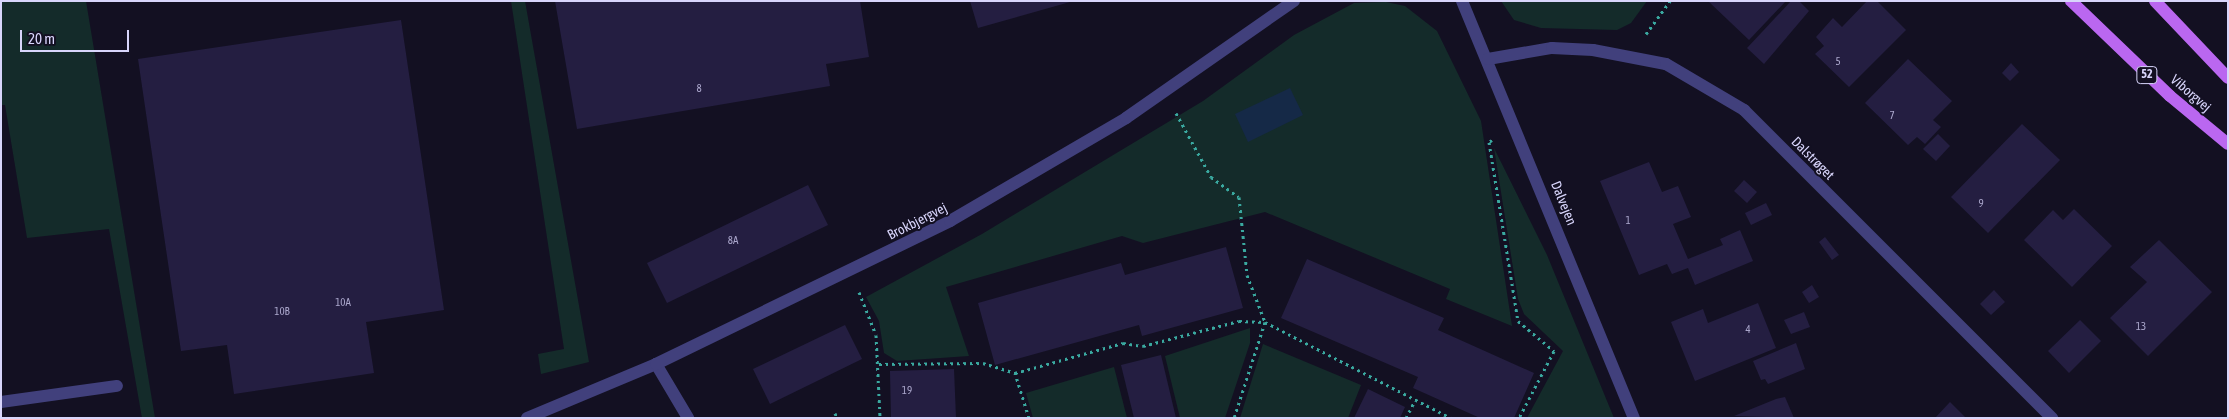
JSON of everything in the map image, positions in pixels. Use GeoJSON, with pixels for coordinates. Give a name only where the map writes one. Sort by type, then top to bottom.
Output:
{"type":"FeatureCollection","features":[{"type":"Feature","properties":{"kind":"main road","name":"Viborgvej"},"geometry":{"type":"LineString","coordinates":[[2071,1],[2170,96],[2228,144]]}},
{"type":"Feature","properties":{"kind":"main road"},"geometry":{"type":"LineString","coordinates":[[2155,1],[2228,78]]}},
{"type":"Feature","properties":{"kind":"street","name":"Brokbjergvej"},"geometry":{"type":"LineString","coordinates":[[527,418],[656,364],[848,273],[950,221],[1164,92],[1294,1]]}},
{"type":"Feature","properties":{"kind":"street","name":"Dalvejen"},"geometry":{"type":"LineString","coordinates":[[1462,1],[1516,124],[1634,418]]}},
{"type":"Feature","properties":{"kind":"street","name":"Dalstrøget"},"geometry":{"type":"LineString","coordinates":[[1488,59],[1552,48],[1629,57],[1666,64],[1744,110],[2052,418]]}},
{"type":"Feature","properties":{"kind":"street"},"geometry":{"type":"LineString","coordinates":[[656,364],[688,418]]}},
{"type":"Feature","properties":{"kind":"street"},"geometry":{"type":"LineString","coordinates":[[1,402],[117,386]]}},
{"type":"Feature","properties":{"kind":"path"},"geometry":{"type":"LineString","coordinates":[[1629,57],[1670,1]]}},
{"type":"Feature","properties":{"kind":"path"},"geometry":{"type":"LineString","coordinates":[[1164,92],[1211,176],[1239,197],[1247,275],[1265,322],[1234,418]]}},
{"type":"Feature","properties":{"kind":"path"},"geometry":{"type":"LineString","coordinates":[[1516,124],[1489,142],[1518,320],[1554,351],[1519,418]]}},
{"type":"Feature","properties":{"kind":"path"},"geometry":{"type":"LineString","coordinates":[[848,273],[876,335],[879,364],[880,418]]}},
{"type":"Feature","properties":{"kind":"path"},"geometry":{"type":"LineString","coordinates":[[879,364],[983,363],[1015,373],[1123,343],[1143,346],[1239,321],[1265,322],[1385,381],[1414,402],[1451,418]]}},
{"type":"Feature","properties":{"kind":"path"},"geometry":{"type":"LineString","coordinates":[[1015,373],[1028,418]]}},
{"type":"Feature","properties":{"kind":"path"},"geometry":{"type":"LineString","coordinates":[[1406,418],[1414,402]]}},
{"type":"Feature","properties":{"kind":"path"},"geometry":{"type":"LineString","coordinates":[[835,413],[837,418]]}},
{"type":"Feature","properties":{"kind":"green space"},"geometry":{"type":"Polygon","coordinates":[[[1,1],[86,1],[155,418],[142,418],[109,229],[27,238],[5,105],[1,105],[1,1]]]}},
{"type":"Feature","properties":{"kind":"green space"},"geometry":{"type":"Polygon","coordinates":[[[511,1],[525,1],[589,362],[541,374],[538,354],[564,349],[511,1]]]}},
{"type":"Feature","properties":{"kind":"green space"},"geometry":{"type":"Polygon","coordinates":[[[1501,1],[1647,1],[1631,23],[1617,30],[1541,28],[1514,20],[1501,1]]]}},
{"type":"Feature","properties":{"kind":"green space"},"geometry":{"type":"Polygon","coordinates":[[[1386,2],[1405,6],[1437,31],[1481,121],[1512,326],[1446,299],[1450,289],[1265,212],[1143,243],[1122,236],[946,287],[969,356],[897,361],[884,353],[879,321],[866,297],[982,234],[1203,101],[1294,35],[1354,3],[1386,2]]]}},
{"type":"Feature","properties":{"kind":"green space"},"geometry":{"type":"Polygon","coordinates":[[[1494,148],[1547,255],[1614,418],[1527,418],[1563,351],[1524,314],[1518,299],[1494,148]]]}},
{"type":"Feature","properties":{"kind":"green space"},"geometry":{"type":"Polygon","coordinates":[[[1250,328],[1250,343],[1225,418],[1180,418],[1165,356],[1250,328]]]}},
{"type":"Feature","properties":{"kind":"green space"},"geometry":{"type":"Polygon","coordinates":[[[1263,344],[1361,385],[1348,418],[1240,418],[1263,344]]]}},
{"type":"Feature","properties":{"kind":"green space"},"geometry":{"type":"Polygon","coordinates":[[[1114,367],[1127,418],[1033,418],[1026,393],[1114,367]]]}},
{"type":"Feature","properties":{"kind":"water"},"geometry":{"type":"Polygon","coordinates":[[[1290,88],[1303,115],[1248,142],[1235,114],[1290,88]]]}},
{"type":"Feature","properties":{"kind":"building"},"geometry":{"type":"Polygon","coordinates":[[[555,1],[860,1],[869,57],[826,64],[830,86],[577,129],[555,1]]]}},
{"type":"Feature","properties":{"kind":"building"},"geometry":{"type":"Polygon","coordinates":[[[970,1],[1070,1],[1070,2],[978,28],[970,1]]]}},
{"type":"Feature","properties":{"kind":"building"},"geometry":{"type":"Polygon","coordinates":[[[1708,1],[1786,1],[1749,40],[1708,1]]]}},
{"type":"Feature","properties":{"kind":"building"},"geometry":{"type":"Polygon","coordinates":[[[1791,1],[1799,1],[1809,11],[1764,64],[1747,48],[1791,1]]]}},
{"type":"Feature","properties":{"kind":"building"},"geometry":{"type":"Polygon","coordinates":[[[1867,1],[1877,1],[1906,30],[1849,87],[1815,54],[1824,46],[1816,37],[1833,18],[1842,27],[1867,1]]]}},
{"type":"Feature","properties":{"kind":"building"},"geometry":{"type":"Polygon","coordinates":[[[401,20],[444,310],[366,322],[374,373],[234,394],[227,345],[181,351],[138,59],[401,20]]]}},
{"type":"Feature","properties":{"kind":"building"},"geometry":{"type":"Polygon","coordinates":[[[1908,59],[1952,101],[1933,120],[1941,127],[1925,144],[1917,137],[1908,145],[1865,103],[1908,59]]]}},
{"type":"Feature","properties":{"kind":"building"},"geometry":{"type":"Polygon","coordinates":[[[2011,63],[2019,72],[2010,81],[2002,73],[2011,63]]]}},
{"type":"Feature","properties":{"kind":"building"},"geometry":{"type":"Polygon","coordinates":[[[2022,124],[2060,160],[1988,233],[1951,197],[2022,124]]]}},
{"type":"Feature","properties":{"kind":"building"},"geometry":{"type":"Polygon","coordinates":[[[1938,134],[1950,146],[1936,161],[1923,149],[1938,134]]]}},
{"type":"Feature","properties":{"kind":"building"},"geometry":{"type":"Polygon","coordinates":[[[1649,162],[1662,192],[1678,186],[1691,217],[1673,224],[1688,259],[1723,245],[1720,239],[1740,230],[1753,261],[1695,285],[1688,268],[1672,274],[1667,264],[1639,275],[1600,181],[1649,162]]]}},
{"type":"Feature","properties":{"kind":"building"},"geometry":{"type":"Polygon","coordinates":[[[1744,180],[1757,192],[1747,203],[1734,191],[1744,180]]]}},
{"type":"Feature","properties":{"kind":"building"},"geometry":{"type":"Polygon","coordinates":[[[808,185],[828,225],[667,303],[647,263],[808,185]]]}},
{"type":"Feature","properties":{"kind":"building"},"geometry":{"type":"Polygon","coordinates":[[[1766,203],[1772,215],[1751,225],[1745,213],[1766,203]]]}},
{"type":"Feature","properties":{"kind":"building"},"geometry":{"type":"Polygon","coordinates":[[[2074,209],[2112,246],[2072,287],[2024,240],[2053,210],[2063,220],[2074,209]]]}},
{"type":"Feature","properties":{"kind":"building"},"geometry":{"type":"Polygon","coordinates":[[[1825,237],[1839,255],[1832,260],[1819,242],[1825,237]]]}},
{"type":"Feature","properties":{"kind":"building"},"geometry":{"type":"Polygon","coordinates":[[[2159,240],[2212,292],[2148,356],[2110,318],[2147,282],[2130,267],[2159,240]]]}},
{"type":"Feature","properties":{"kind":"building"},"geometry":{"type":"Polygon","coordinates":[[[1226,247],[1243,308],[1142,336],[1139,325],[995,365],[978,303],[1121,263],[1125,275],[1226,247]]]}},
{"type":"Feature","properties":{"kind":"building"},"geometry":{"type":"Polygon","coordinates":[[[1307,259],[1444,318],[1438,330],[1534,373],[1514,418],[1480,418],[1413,388],[1418,377],[1281,318],[1307,259]]]}},
{"type":"Feature","properties":{"kind":"building"},"geometry":{"type":"Polygon","coordinates":[[[1812,285],[1819,297],[1809,303],[1802,292],[1812,285]]]}},
{"type":"Feature","properties":{"kind":"building"},"geometry":{"type":"Polygon","coordinates":[[[1994,290],[2005,302],[1991,315],[1980,304],[1994,290]]]}},
{"type":"Feature","properties":{"kind":"building"},"geometry":{"type":"Polygon","coordinates":[[[1758,303],[1776,348],[1695,381],[1671,322],[1703,309],[1708,323],[1758,303]]]}},
{"type":"Feature","properties":{"kind":"building"},"geometry":{"type":"Polygon","coordinates":[[[1804,312],[1810,327],[1791,334],[1784,320],[1804,312]]]}},
{"type":"Feature","properties":{"kind":"building"},"geometry":{"type":"Polygon","coordinates":[[[2080,320],[2101,341],[2069,373],[2048,351],[2080,320]]]}},
{"type":"Feature","properties":{"kind":"building"},"geometry":{"type":"Polygon","coordinates":[[[845,325],[862,359],[770,404],[753,369],[845,325]]]}},
{"type":"Feature","properties":{"kind":"building"},"geometry":{"type":"Polygon","coordinates":[[[1796,343],[1805,369],[1768,384],[1765,379],[1761,380],[1753,361],[1796,343]]]}},
{"type":"Feature","properties":{"kind":"building"},"geometry":{"type":"Polygon","coordinates":[[[1161,355],[1176,418],[1134,418],[1121,365],[1161,355]]]}},
{"type":"Feature","properties":{"kind":"building"},"geometry":{"type":"Polygon","coordinates":[[[954,369],[956,418],[891,418],[890,371],[954,369]]]}},
{"type":"Feature","properties":{"kind":"building"},"geometry":{"type":"Polygon","coordinates":[[[1368,389],[1405,407],[1400,418],[1354,418],[1368,389]]]}},
{"type":"Feature","properties":{"kind":"building"},"geometry":{"type":"Polygon","coordinates":[[[1785,397],[1794,418],[1734,416],[1776,399],[1785,397]]]}},
{"type":"Feature","properties":{"kind":"building"},"geometry":{"type":"Polygon","coordinates":[[[1950,402],[1966,418],[1935,418],[1950,402]]]}}]}
